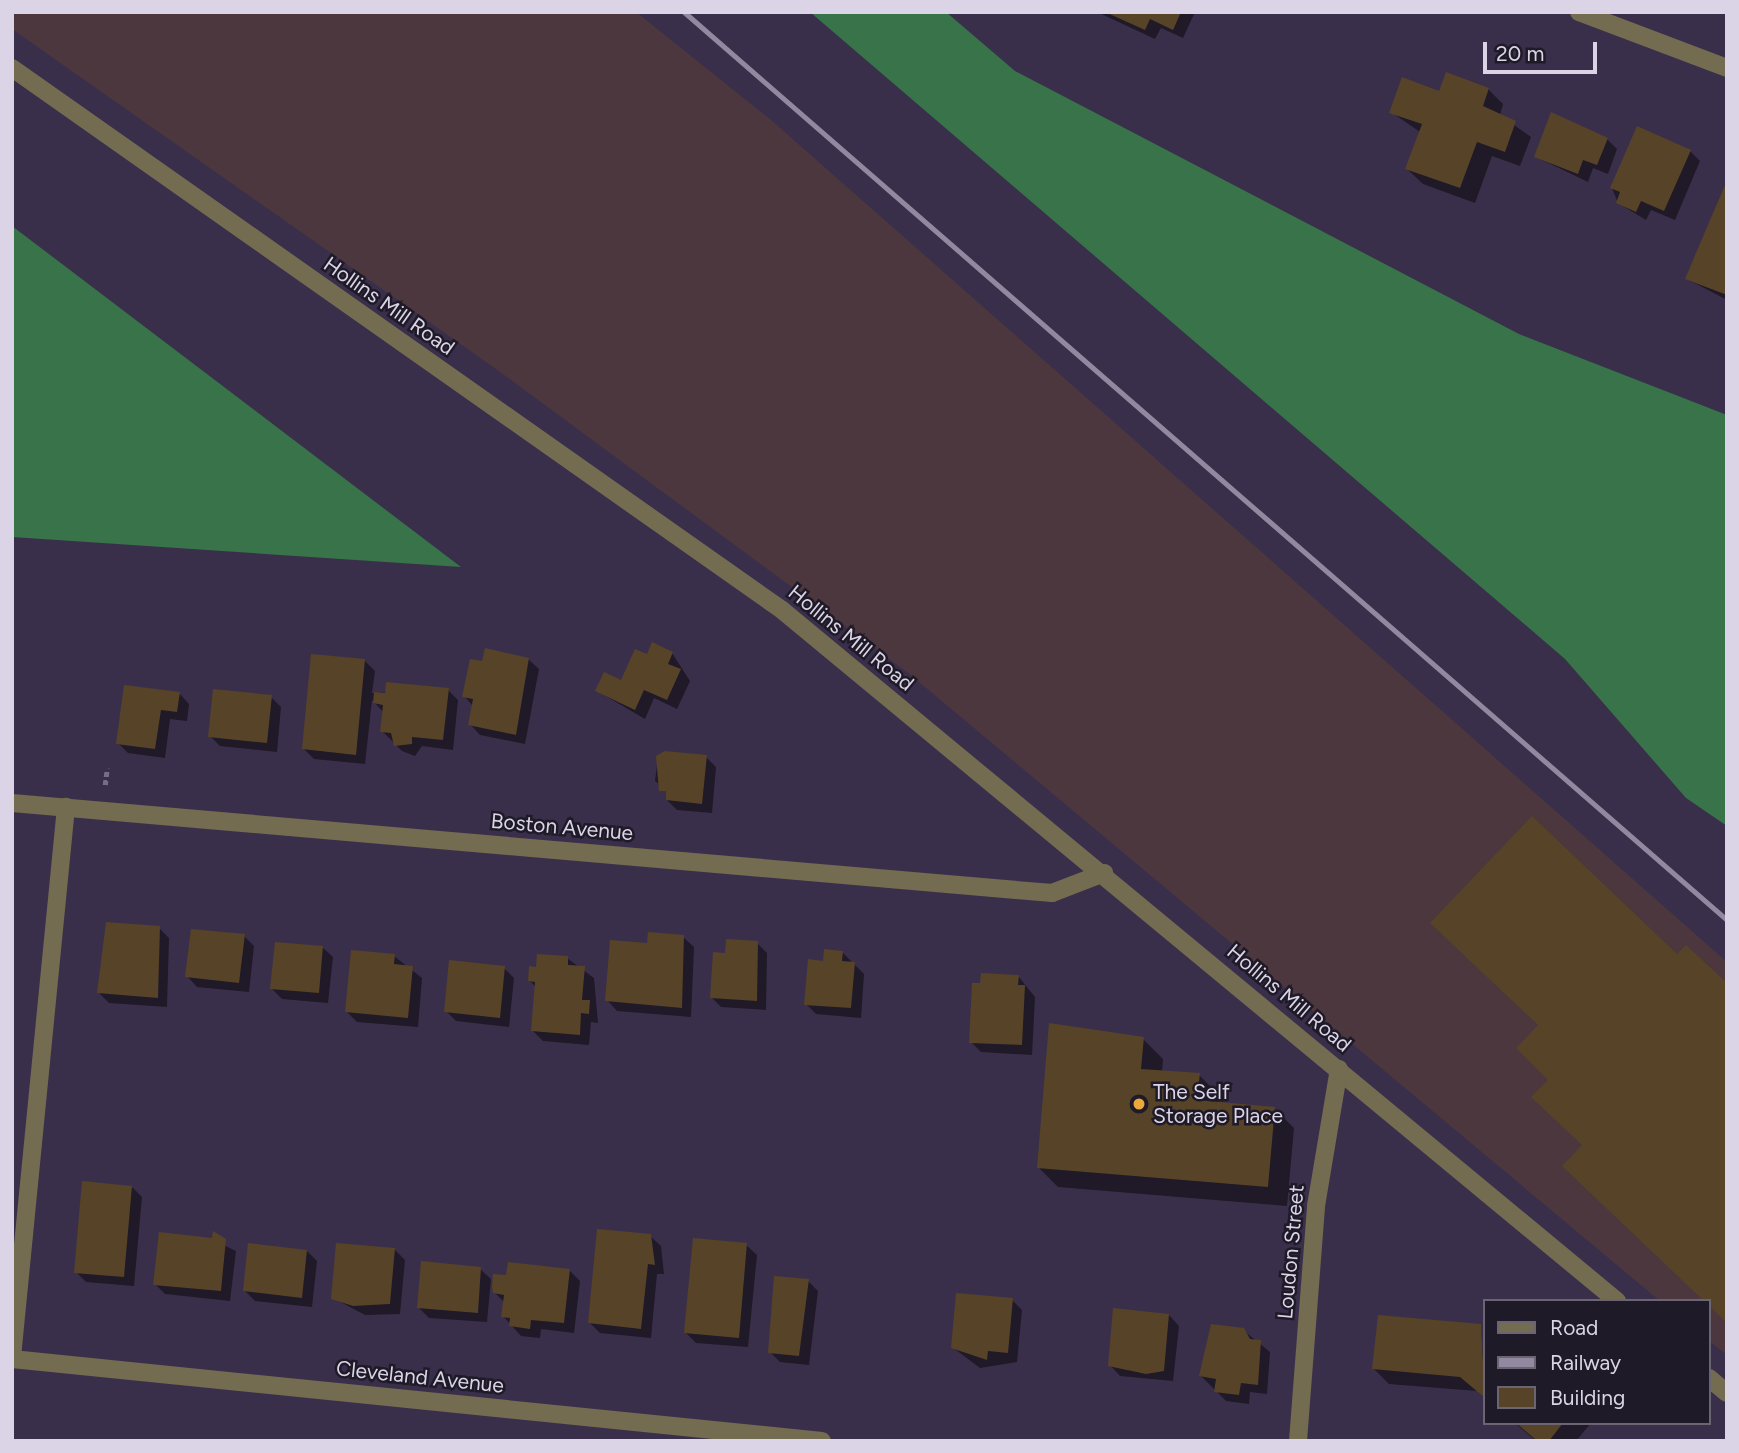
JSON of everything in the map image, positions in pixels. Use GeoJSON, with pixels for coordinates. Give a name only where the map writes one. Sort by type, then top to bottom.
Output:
{"type":"FeatureCollection","features":[{"type":"Feature","properties":{"kind":"street"},"geometry":{"type":"LineString","coordinates":[[1584,13],[1727,68]]}},
{"type":"Feature","properties":{"kind":"street","name":"Hollins Mill Road"},"geometry":{"type":"LineString","coordinates":[[12,68],[782,610],[1104,873],[1614,1299]]}},
{"type":"Feature","properties":{"kind":"street","name":"Boston Avenue"},"geometry":{"type":"LineString","coordinates":[[12,803],[1052,893],[1104,873]]}},
{"type":"Feature","properties":{"kind":"street"},"geometry":{"type":"LineString","coordinates":[[12,1358],[66,807]]}},
{"type":"Feature","properties":{"kind":"street","name":"Loudon Street"},"geometry":{"type":"LineString","coordinates":[[1298,1441],[1316,1206],[1339,1069]]}},
{"type":"Feature","properties":{"kind":"street","name":"Cleveland Avenue"},"geometry":{"type":"LineString","coordinates":[[12,1358],[822,1441]]}},
{"type":"Feature","properties":{"kind":"street"},"geometry":{"type":"LineString","coordinates":[[1711,1380],[1727,1393]]}},
{"type":"Feature","properties":{"kind":"shaded area"},"geometry":{"type":"Polygon","coordinates":[[[12,12],[636,12],[771,120],[1727,962],[1727,1355],[1711,1343],[1711,1299],[1658,1299],[907,672],[496,369],[12,29],[12,12]]]}},
{"type":"Feature","properties":{"kind":"green space"},"geometry":{"type":"Polygon","coordinates":[[[810,12],[946,12],[1015,71],[1519,334],[1727,415],[1727,826],[1686,798],[1565,659],[810,12]]]}},
{"type":"Feature","properties":{"kind":"green space"},"geometry":{"type":"Polygon","coordinates":[[[12,226],[461,567],[12,537],[12,226]]]}},
{"type":"Feature","properties":{"kind":"building"},"geometry":{"type":"Polygon","coordinates":[[[1105,12],[1181,12],[1173,30],[1150,19],[1145,30],[1105,12]]]}},
{"type":"Feature","properties":{"kind":"building"},"geometry":{"type":"Polygon","coordinates":[[[1446,72],[1489,88],[1483,106],[1516,121],[1505,152],[1477,142],[1460,188],[1405,169],[1422,124],[1389,113],[1402,77],[1439,91],[1446,72]]]}},
{"type":"Feature","properties":{"kind":"building"},"geometry":{"type":"Polygon","coordinates":[[[1551,112],[1608,138],[1597,165],[1583,160],[1578,174],[1534,157],[1551,112]]]}},
{"type":"Feature","properties":{"kind":"building"},"geometry":{"type":"Polygon","coordinates":[[[1637,126],[1691,150],[1664,211],[1641,201],[1636,212],[1616,203],[1620,192],[1610,188],[1637,126]]]}},
{"type":"Feature","properties":{"kind":"building"},"geometry":{"type":"Polygon","coordinates":[[[1727,180],[1727,295],[1685,279],[1727,180]]]}},
{"type":"Feature","properties":{"kind":"building"},"geometry":{"type":"Polygon","coordinates":[[[652,642],[673,652],[668,664],[681,669],[667,700],[644,690],[635,710],[595,691],[604,672],[621,680],[635,649],[647,654],[652,642]]]}},
{"type":"Feature","properties":{"kind":"building"},"geometry":{"type":"Polygon","coordinates":[[[485,648],[529,658],[516,735],[468,725],[473,699],[462,697],[470,659],[482,661],[485,648]]]}},
{"type":"Feature","properties":{"kind":"building"},"geometry":{"type":"Polygon","coordinates":[[[311,654],[365,659],[356,755],[302,749],[311,654]]]}},
{"type":"Feature","properties":{"kind":"building"},"geometry":{"type":"Polygon","coordinates":[[[386,682],[449,688],[443,740],[412,737],[412,744],[394,746],[391,733],[380,732],[383,705],[373,703],[374,692],[385,693],[386,682]]]}},
{"type":"Feature","properties":{"kind":"building"},"geometry":{"type":"Polygon","coordinates":[[[124,685],[180,692],[177,712],[161,710],[155,749],[116,744],[124,685]]]}},
{"type":"Feature","properties":{"kind":"building"},"geometry":{"type":"Polygon","coordinates":[[[213,689],[272,695],[267,743],[208,737],[213,689]]]}},
{"type":"Feature","properties":{"kind":"building"},"geometry":{"type":"Polygon","coordinates":[[[665,751],[707,755],[702,804],[666,800],[666,791],[659,791],[656,756],[665,751]]]}},
{"type":"Feature","properties":{"kind":"building"},"geometry":{"type":"Polygon","coordinates":[[[1532,816],[1677,954],[1686,945],[1727,983],[1727,1323],[1711,1308],[1711,1299],[1702,1299],[1562,1166],[1582,1145],[1531,1097],[1548,1080],[1516,1048],[1538,1025],[1430,923],[1532,816]]]}},
{"type":"Feature","properties":{"kind":"building"},"geometry":{"type":"Polygon","coordinates":[[[106,922],[160,926],[158,998],[97,993],[106,922]]]}},
{"type":"Feature","properties":{"kind":"building"},"geometry":{"type":"Polygon","coordinates":[[[191,929],[245,934],[239,983],[185,977],[191,929]]]}},
{"type":"Feature","properties":{"kind":"building"},"geometry":{"type":"Polygon","coordinates":[[[648,932],[684,935],[682,1008],[605,1001],[610,940],[647,943],[648,932]]]}},
{"type":"Feature","properties":{"kind":"building"},"geometry":{"type":"Polygon","coordinates":[[[726,939],[758,941],[757,1001],[710,998],[713,952],[725,953],[726,939]]]}},
{"type":"Feature","properties":{"kind":"building"},"geometry":{"type":"Polygon","coordinates":[[[275,942],[323,946],[319,993],[270,989],[275,942]]]}},
{"type":"Feature","properties":{"kind":"building"},"geometry":{"type":"Polygon","coordinates":[[[824,949],[843,951],[842,961],[855,962],[851,1008],[804,1005],[808,959],[823,961],[824,949]]]}},
{"type":"Feature","properties":{"kind":"building"},"geometry":{"type":"Polygon","coordinates":[[[351,950],[395,954],[394,964],[413,966],[408,1018],[345,1012],[351,950]]]}},
{"type":"Feature","properties":{"kind":"building"},"geometry":{"type":"Polygon","coordinates":[[[537,954],[568,956],[568,965],[585,966],[582,1000],[590,1000],[589,1014],[581,1013],[580,1035],[531,1031],[535,982],[528,981],[529,966],[536,967],[537,954]]]}},
{"type":"Feature","properties":{"kind":"building"},"geometry":{"type":"Polygon","coordinates":[[[449,960],[505,966],[500,1018],[444,1012],[449,960]]]}},
{"type":"Feature","properties":{"kind":"building"},"geometry":{"type":"Polygon","coordinates":[[[981,973],[1019,975],[1018,985],[1025,985],[1022,1045],[969,1043],[972,983],[980,983],[981,973]]]}},
{"type":"Feature","properties":{"kind":"building","name":"The Self Storage Place"},"geometry":{"type":"Polygon","coordinates":[[[1049,1023],[1144,1037],[1141,1069],[1200,1073],[1197,1100],[1275,1107],[1268,1187],[1037,1168],[1049,1023]]]}},
{"type":"Feature","properties":{"kind":"building"},"geometry":{"type":"Polygon","coordinates":[[[82,1181],[132,1186],[124,1277],[74,1273],[82,1181]]]}},
{"type":"Feature","properties":{"kind":"building"},"geometry":{"type":"Polygon","coordinates":[[[597,1229],[651,1234],[655,1265],[648,1264],[641,1329],[588,1323],[597,1229]]]}},
{"type":"Feature","properties":{"kind":"building"},"geometry":{"type":"Polygon","coordinates":[[[213,1231],[226,1239],[221,1291],[153,1285],[159,1232],[212,1238],[213,1231]]]}},
{"type":"Feature","properties":{"kind":"building"},"geometry":{"type":"Polygon","coordinates":[[[693,1238],[747,1243],[739,1338],[684,1333],[693,1238]]]}},
{"type":"Feature","properties":{"kind":"building"},"geometry":{"type":"Polygon","coordinates":[[[248,1243],[307,1250],[302,1298],[243,1291],[248,1243]]]}},
{"type":"Feature","properties":{"kind":"building"},"geometry":{"type":"Polygon","coordinates":[[[336,1243],[395,1248],[390,1304],[353,1306],[331,1299],[336,1243]]]}},
{"type":"Feature","properties":{"kind":"building"},"geometry":{"type":"Polygon","coordinates":[[[421,1261],[481,1267],[478,1313],[417,1308],[421,1261]]]}},
{"type":"Feature","properties":{"kind":"building"},"geometry":{"type":"Polygon","coordinates":[[[508,1262],[570,1269],[564,1323],[531,1320],[530,1329],[509,1326],[510,1318],[501,1317],[504,1295],[493,1293],[492,1287],[493,1274],[506,1275],[508,1262]]]}},
{"type":"Feature","properties":{"kind":"building"},"geometry":{"type":"Polygon","coordinates":[[[774,1276],[809,1279],[799,1356],[768,1353],[774,1276]]]}},
{"type":"Feature","properties":{"kind":"building"},"geometry":{"type":"Polygon","coordinates":[[[956,1293],[1013,1298],[1008,1353],[988,1351],[987,1360],[951,1348],[956,1293]]]}},
{"type":"Feature","properties":{"kind":"building"},"geometry":{"type":"Polygon","coordinates":[[[1113,1308],[1169,1314],[1164,1371],[1146,1374],[1108,1366],[1113,1308]]]}},
{"type":"Feature","properties":{"kind":"building"},"geometry":{"type":"Polygon","coordinates":[[[1378,1315],[1481,1324],[1484,1397],[1460,1377],[1372,1369],[1378,1315]]]}},
{"type":"Feature","properties":{"kind":"building"},"geometry":{"type":"Polygon","coordinates":[[[1211,1324],[1244,1328],[1250,1339],[1261,1340],[1258,1385],[1241,1383],[1239,1395],[1214,1392],[1216,1379],[1199,1376],[1211,1324]]]}},
{"type":"Feature","properties":{"kind":"building"},"geometry":{"type":"Polygon","coordinates":[[[1518,1425],[1561,1425],[1549,1441],[1537,1441],[1518,1425]]]}},
{"type":"Feature","properties":{"kind":"railway"},"geometry":{"type":"LineString","coordinates":[[684,12],[1727,920]]}},
{"type":"Feature","properties":{"kind":"place","name":"The Self Storage Place"},"geometry":{"type":"Point","coordinates":[1139,1104]}}]}
